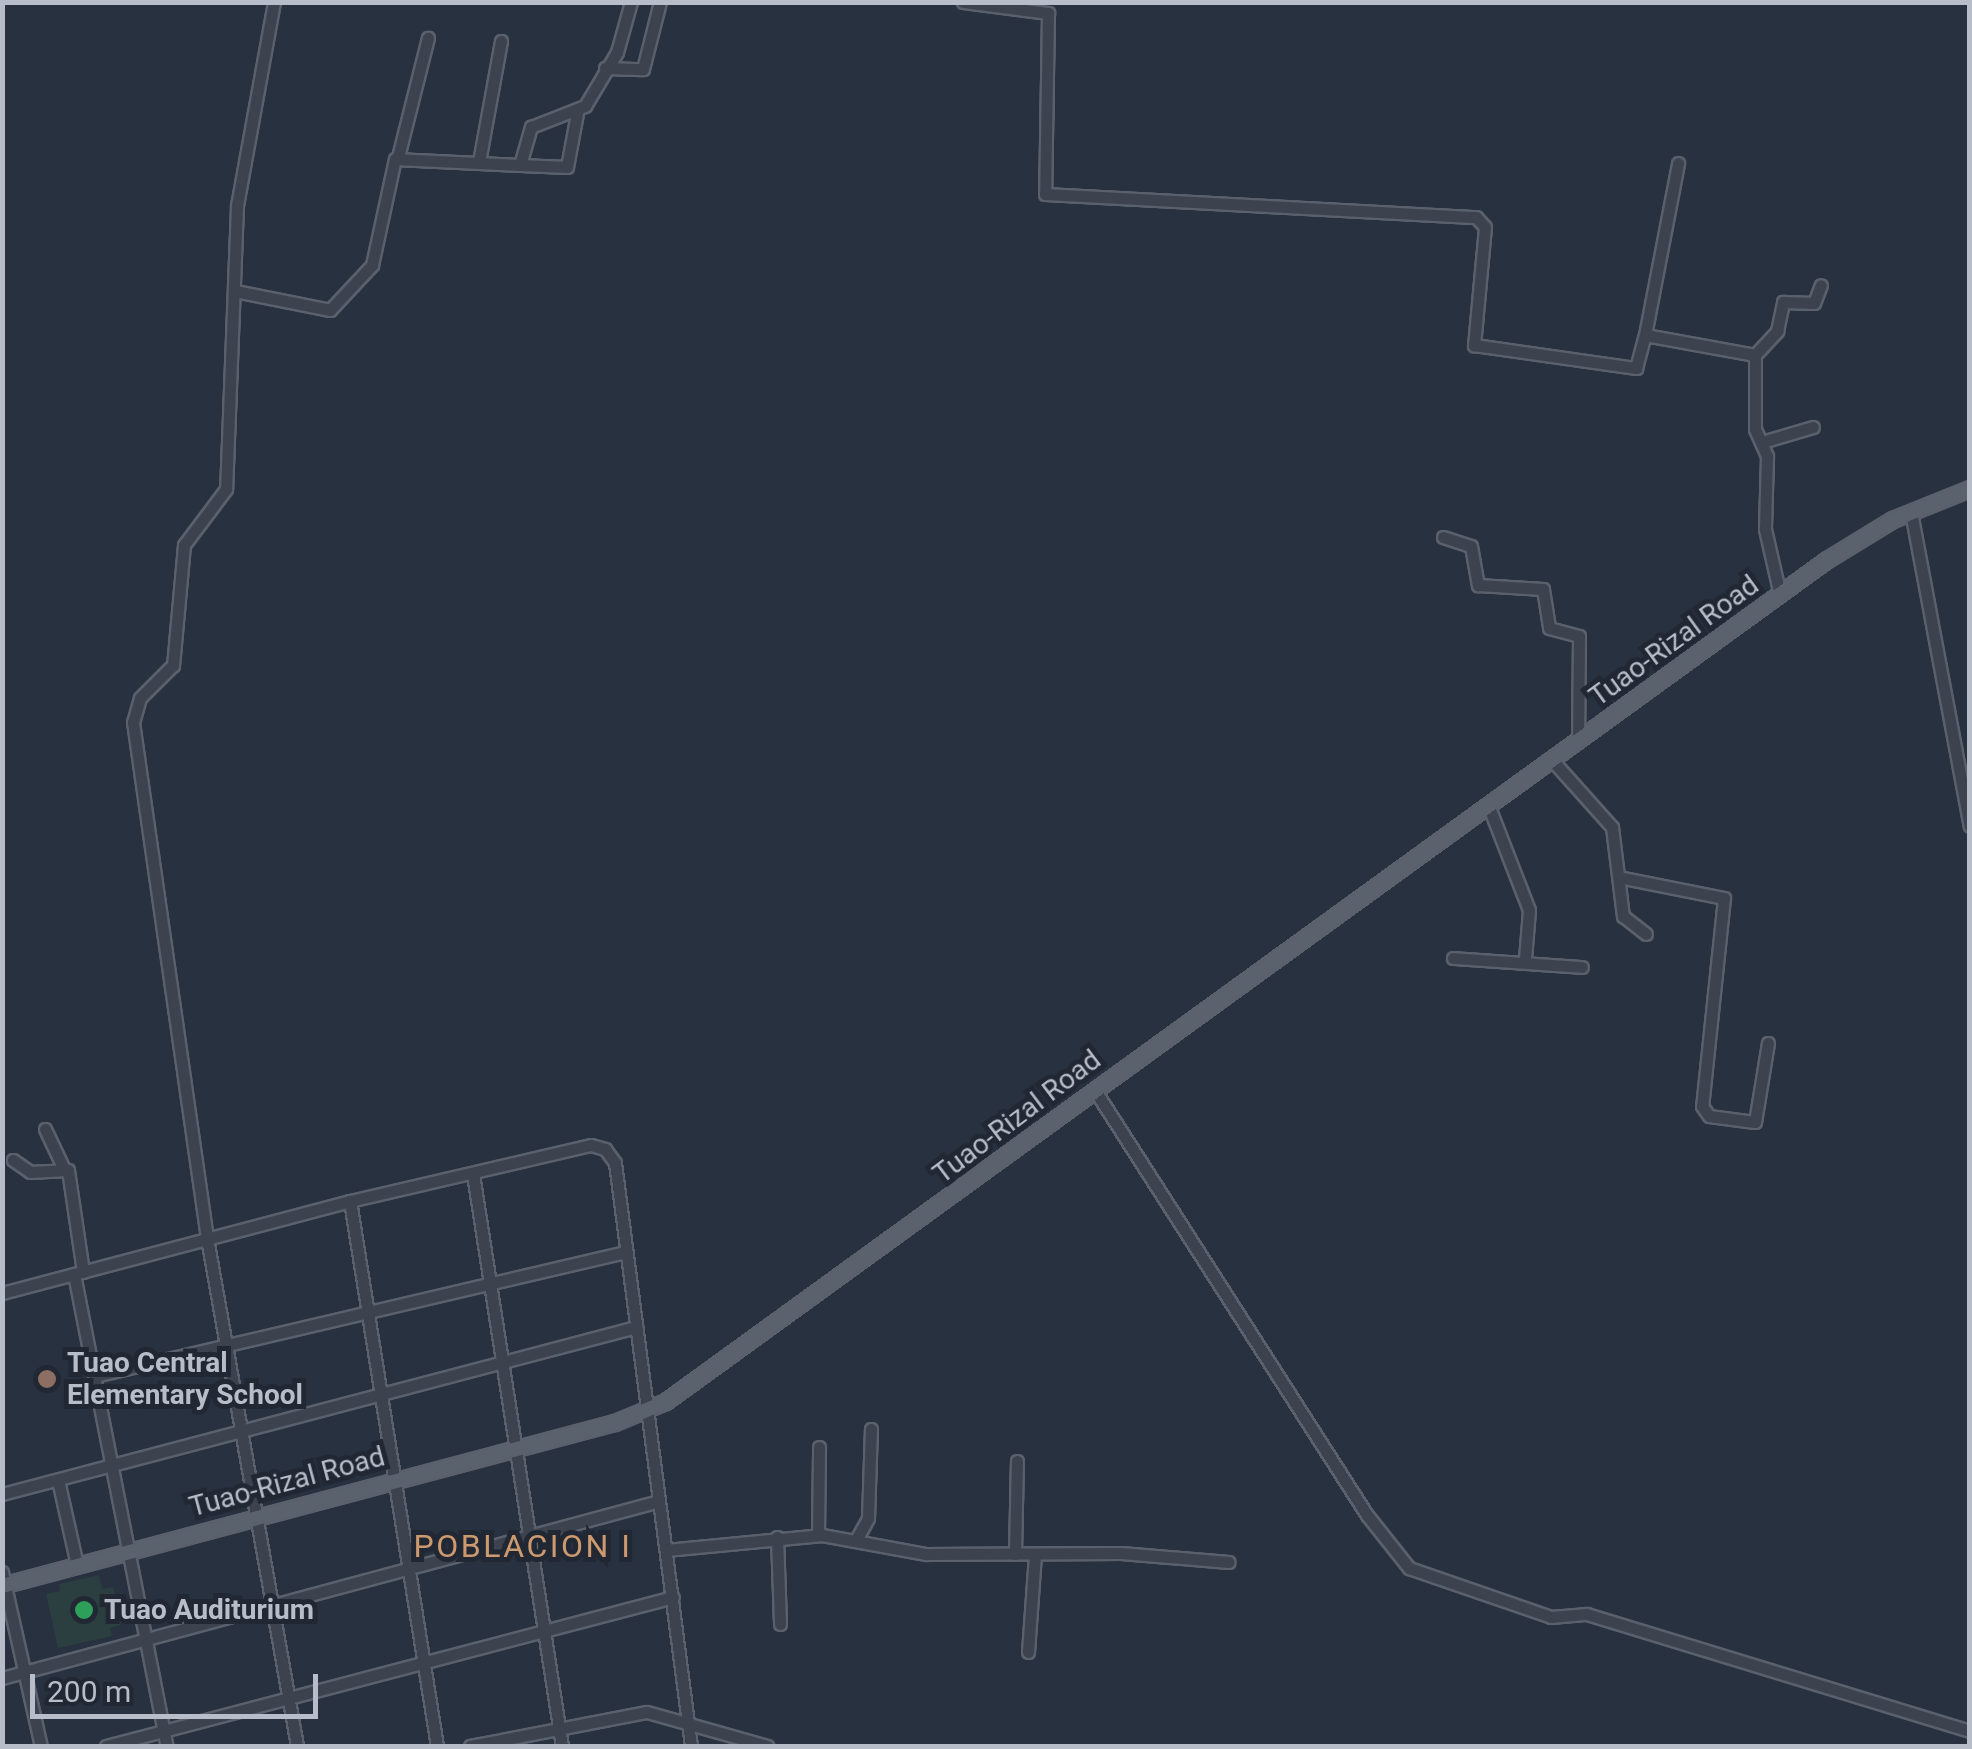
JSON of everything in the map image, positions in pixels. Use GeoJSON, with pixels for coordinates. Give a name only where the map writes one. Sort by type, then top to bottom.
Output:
{"type":"FeatureCollection","features":[{"type":"Feature","properties":{"kind":"main road","name":"Tuao-Rizal Road"},"geometry":{"type":"LineString","coordinates":[[4,1581],[77,1566],[648,1412],[931,1213],[1094,1089],[1780,595],[1911,512],[1970,489]]}},
{"type":"Feature","properties":{"kind":"street"},"geometry":{"type":"LineString","coordinates":[[274,2],[238,206],[226,489],[184,545],[170,674],[133,713],[207,1238],[298,1746]]}},
{"type":"Feature","properties":{"kind":"street"},"geometry":{"type":"LineString","coordinates":[[398,157],[568,167],[577,113],[618,52],[631,2]]}},
{"type":"Feature","properties":{"kind":"street"},"geometry":{"type":"LineString","coordinates":[[605,68],[643,68],[660,2]]}},
{"type":"Feature","properties":{"kind":"street"},"geometry":{"type":"LineString","coordinates":[[963,2],[1042,9],[1049,16],[1045,194],[1476,217],[1485,228],[1472,344],[1636,368],[1678,162]]}},
{"type":"Feature","properties":{"kind":"street"},"geometry":{"type":"LineString","coordinates":[[235,291],[330,310],[372,265],[390,164],[398,157],[428,38]]}},
{"type":"Feature","properties":{"kind":"street"},"geometry":{"type":"LineString","coordinates":[[479,162],[501,40]]}},
{"type":"Feature","properties":{"kind":"street"},"geometry":{"type":"LineString","coordinates":[[520,164],[531,127],[577,113]]}},
{"type":"Feature","properties":{"kind":"street"},"geometry":{"type":"LineString","coordinates":[[1780,595],[1764,530],[1762,442],[1755,430],[1755,356],[1777,330],[1783,302],[1814,303],[1821,284]]}},
{"type":"Feature","properties":{"kind":"street"},"geometry":{"type":"LineString","coordinates":[[1645,335],[1755,356]]}},
{"type":"Feature","properties":{"kind":"street"},"geometry":{"type":"LineString","coordinates":[[1762,442],[1812,427]]}},
{"type":"Feature","properties":{"kind":"street"},"geometry":{"type":"LineString","coordinates":[[1911,512],[1970,826]]}},
{"type":"Feature","properties":{"kind":"street"},"geometry":{"type":"LineString","coordinates":[[1444,537],[1471,546],[1478,584],[1543,589],[1549,628],[1579,636],[1578,742]]}},
{"type":"Feature","properties":{"kind":"street"},"geometry":{"type":"LineString","coordinates":[[1552,760],[1612,827],[1623,878],[1625,922],[1646,934]]}},
{"type":"Feature","properties":{"kind":"street"},"geometry":{"type":"LineString","coordinates":[[1489,807],[1529,910],[1526,959]]}},
{"type":"Feature","properties":{"kind":"street"},"geometry":{"type":"LineString","coordinates":[[1623,878],[1724,898],[1702,1106],[1710,1116],[1755,1122],[1768,1043]]}},
{"type":"Feature","properties":{"kind":"street"},"geometry":{"type":"LineString","coordinates":[[1453,958],[1526,959],[1582,968]]}},
{"type":"Feature","properties":{"kind":"street"},"geometry":{"type":"LineString","coordinates":[[1094,1089],[1367,1515],[1409,1568],[1551,1617],[1587,1614],[1970,1731]]}},
{"type":"Feature","properties":{"kind":"street"},"geometry":{"type":"LineString","coordinates":[[46,1129],[63,1167],[95,1376],[166,1746]]}},
{"type":"Feature","properties":{"kind":"street"},"geometry":{"type":"LineString","coordinates":[[2,1293],[350,1201],[591,1144],[606,1148],[615,1164],[691,1746]]}},
{"type":"Feature","properties":{"kind":"street"},"geometry":{"type":"LineString","coordinates":[[13,1160],[30,1172],[63,1167]]}},
{"type":"Feature","properties":{"kind":"street"},"geometry":{"type":"LineString","coordinates":[[474,1174],[494,1280],[562,1746]]}},
{"type":"Feature","properties":{"kind":"street"},"geometry":{"type":"LineString","coordinates":[[350,1201],[405,1570],[437,1746]]}},
{"type":"Feature","properties":{"kind":"street"},"geometry":{"type":"LineString","coordinates":[[95,1376],[625,1252]]}},
{"type":"Feature","properties":{"kind":"street"},"geometry":{"type":"LineString","coordinates":[[2,1494],[112,1467],[379,1390],[636,1328]]}},
{"type":"Feature","properties":{"kind":"street"},"geometry":{"type":"LineString","coordinates":[[856,1540],[868,1518],[871,1429]]}},
{"type":"Feature","properties":{"kind":"street"},"geometry":{"type":"LineString","coordinates":[[818,1535],[819,1447]]}},
{"type":"Feature","properties":{"kind":"street"},"geometry":{"type":"LineString","coordinates":[[1016,1554],[1017,1461]]}},
{"type":"Feature","properties":{"kind":"street"},"geometry":{"type":"LineString","coordinates":[[58,1480],[77,1566]]}},
{"type":"Feature","properties":{"kind":"street"},"geometry":{"type":"LineString","coordinates":[[2,1678],[659,1501]]}},
{"type":"Feature","properties":{"kind":"street"},"geometry":{"type":"LineString","coordinates":[[666,1550],[818,1535],[926,1554],[1120,1553],[1229,1562]]}},
{"type":"Feature","properties":{"kind":"street"},"geometry":{"type":"LineString","coordinates":[[777,1537],[780,1624]]}},
{"type":"Feature","properties":{"kind":"street"},"geometry":{"type":"LineString","coordinates":[[1028,1652],[1035,1555]]}},
{"type":"Feature","properties":{"kind":"street"},"geometry":{"type":"LineString","coordinates":[[4,1581],[41,1746]]}},
{"type":"Feature","properties":{"kind":"street"},"geometry":{"type":"LineString","coordinates":[[106,1746],[421,1660],[544,1635],[672,1597]]}},
{"type":"Feature","properties":{"kind":"street"},"geometry":{"type":"LineString","coordinates":[[470,1746],[631,1712],[688,1720],[767,1746]]}},
{"type":"Feature","properties":{"kind":"green space","name":"Tuao Auditurium"},"geometry":{"type":"Polygon","coordinates":[[[99,1575],[102,1589],[113,1587],[121,1625],[110,1628],[112,1636],[58,1648],[46,1594],[60,1591],[59,1584],[99,1575]]]}},
{"type":"Feature","properties":{"kind":"place","name":"Tuao Central Elementary School"},"geometry":{"type":"Point","coordinates":[47,1379]}},
{"type":"Feature","properties":{"kind":"place","name":"Tuao Auditurium"},"geometry":{"type":"Point","coordinates":[84,1610]}},
{"type":"Feature","properties":{"kind":"district","name":"POBLACION I"},"geometry":{"type":"Point","coordinates":[523,1546]}}]}
